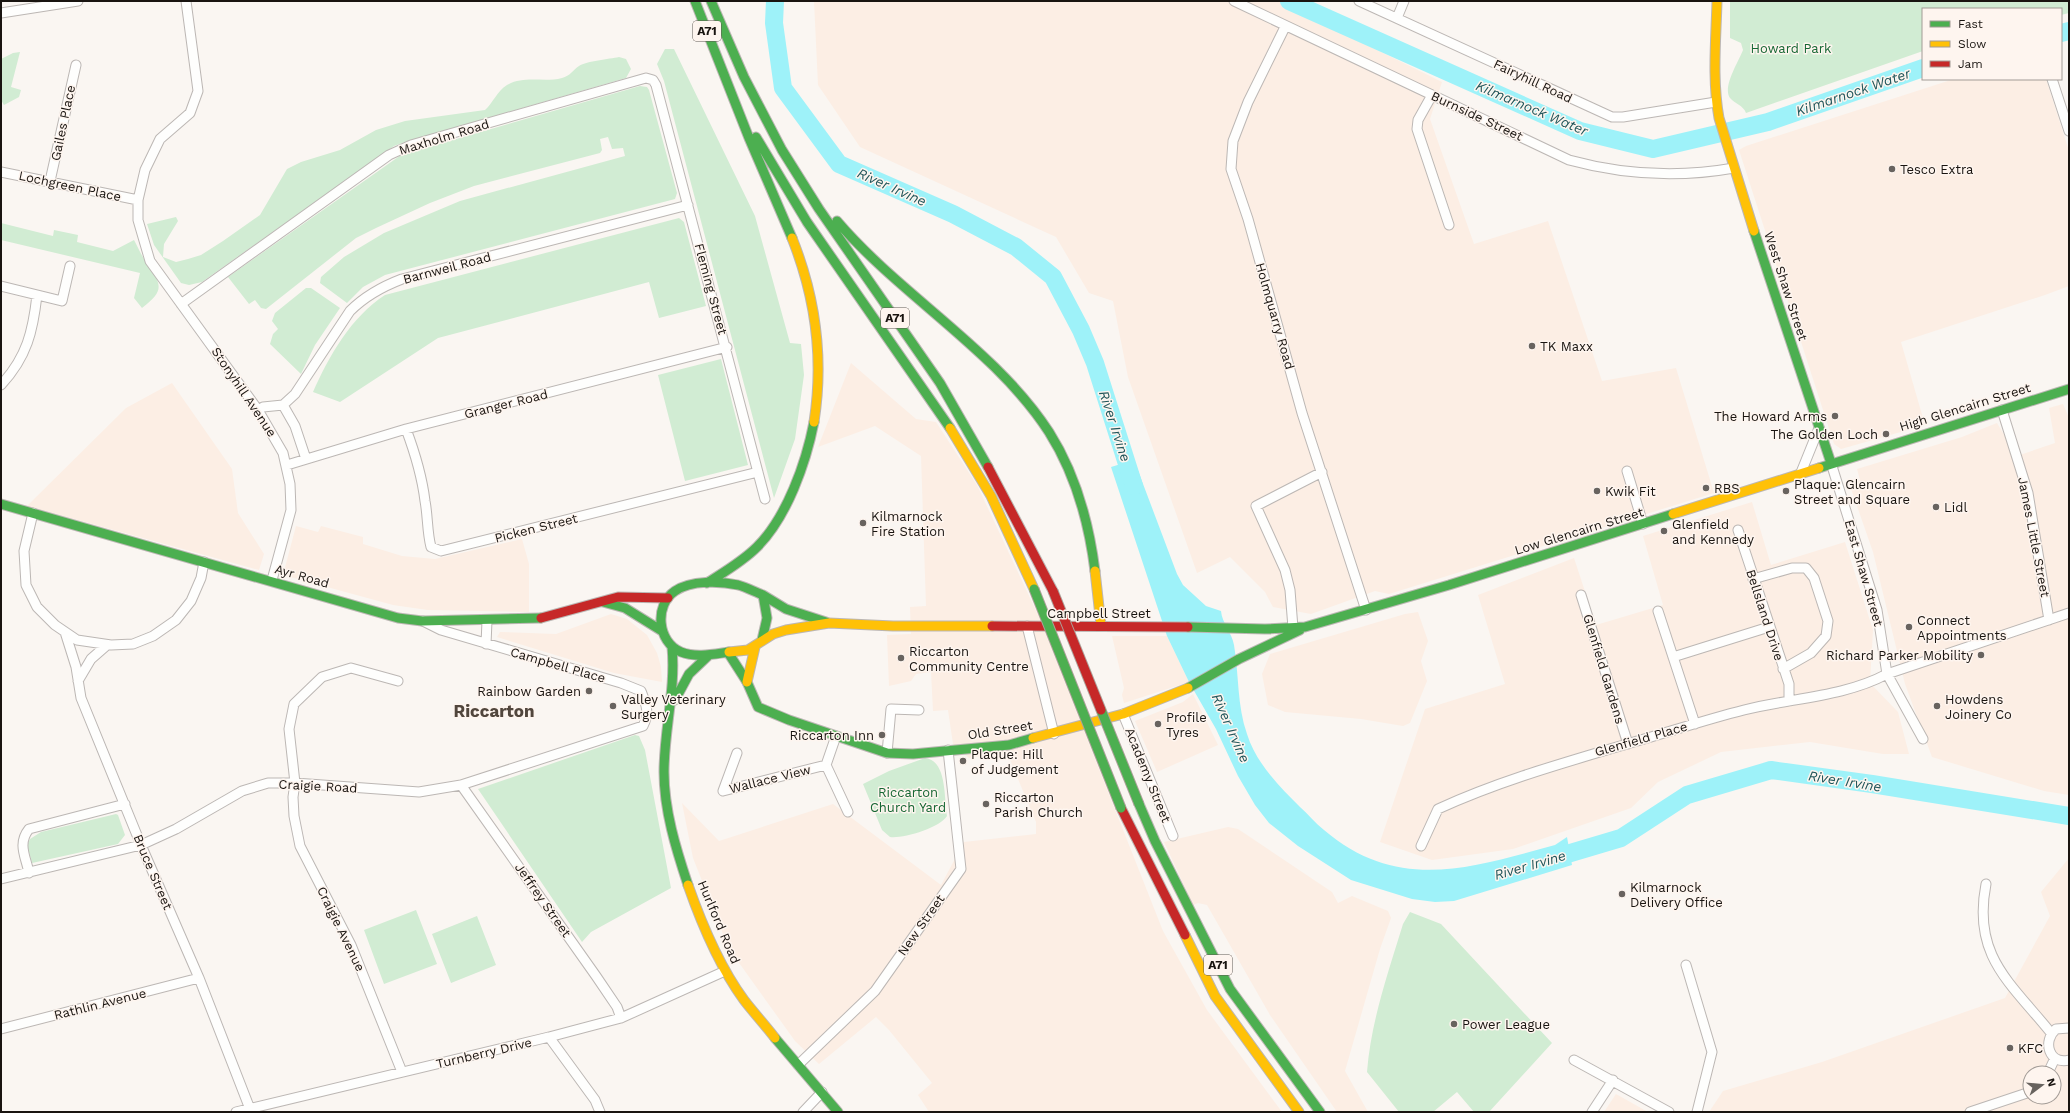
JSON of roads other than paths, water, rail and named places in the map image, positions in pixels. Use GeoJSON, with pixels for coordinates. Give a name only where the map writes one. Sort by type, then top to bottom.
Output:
{"type":"FeatureCollection","features":[{"type":"Feature","properties":{"kind":"main road","name":"A71"},"geometry":{"type":"LineString","coordinates":[[695,1],[719,60],[757,138],[793,198],[901,355],[975,468],[1034,589],[1121,808],[1215,996],[1299,1112]]}},
{"type":"Feature","properties":{"kind":"main road","name":"A71"},"geometry":{"type":"LineString","coordinates":[[711,1],[730,48],[751,93],[783,151],[822,214],[940,383],[981,454],[1053,591],[1155,841],[1230,989],[1320,1112]]}},
{"type":"Feature","properties":{"kind":"main road","name":"West Shaw Street"},"geometry":{"type":"LineString","coordinates":[[1717,1],[1716,102],[1719,118],[1728,151],[1831,463]]}},
{"type":"Feature","properties":{"kind":"main road"},"geometry":{"type":"LineString","coordinates":[[707,583],[738,563],[758,546],[774,525],[800,475],[816,421],[820,377],[818,333],[810,290],[799,254],[758,158],[719,60]]}},
{"type":"Feature","properties":{"kind":"main road"},"geometry":{"type":"LineString","coordinates":[[783,151],[845,231],[875,262],[981,356],[1017,392],[1048,430],[1069,471],[1088,526],[1095,556],[1102,625]]}},
{"type":"Feature","properties":{"kind":"main road","name":"High Glencairn Street"},"geometry":{"type":"LineString","coordinates":[[1831,463],[2069,389]]}},
{"type":"Feature","properties":{"kind":"main road","name":"Low Glencairn Street"},"geometry":{"type":"LineString","coordinates":[[1366,610],[1800,475],[1831,463]]}},
{"type":"Feature","properties":{"kind":"main road","name":"Ayr Road"},"geometry":{"type":"LineString","coordinates":[[1,504],[272,580],[398,618],[422,621],[536,619],[618,597],[668,598]]}},
{"type":"Feature","properties":{"kind":"main road"},"geometry":{"type":"LineString","coordinates":[[747,682],[758,643],[769,620],[768,610],[763,595],[739,585],[707,583],[688,585],[675,591],[668,598],[661,616],[662,631],[668,643],[672,647],[688,654],[729,654],[748,650],[758,643]]}},
{"type":"Feature","properties":{"kind":"main road","name":"Campbell Street"},"geometry":{"type":"LineString","coordinates":[[763,595],[786,609],[829,623]]}},
{"type":"Feature","properties":{"kind":"main road"},"geometry":{"type":"LineString","coordinates":[[600,601],[625,608],[662,631]]}},
{"type":"Feature","properties":{"kind":"main road","name":"Campbell Street"},"geometry":{"type":"LineString","coordinates":[[758,643],[786,630],[829,623],[858,622],[893,626],[1102,625],[1265,629],[1305,628],[1366,610]]}},
{"type":"Feature","properties":{"kind":"main road","name":"Old Street"},"geometry":{"type":"LineString","coordinates":[[729,654],[747,682],[758,707],[789,720],[887,753],[912,754],[1008,745],[1054,734],[1123,714],[1191,687],[1262,647],[1305,628]]}},
{"type":"Feature","properties":{"kind":"main road"},"geometry":{"type":"LineString","coordinates":[[1262,647],[1265,629]]}},
{"type":"Feature","properties":{"kind":"main road","name":"Hurlford Road"},"geometry":{"type":"LineString","coordinates":[[672,647],[675,671],[664,761],[665,790],[671,824],[694,899],[710,940],[725,971],[742,998],[838,1112]]}},
{"type":"Feature","properties":{"kind":"main road","name":"Hurlford Road"},"geometry":{"type":"LineString","coordinates":[[672,705],[689,674],[708,655]]}},
{"type":"Feature","properties":{"kind":"street"},"geometry":{"type":"LineString","coordinates":[[1,13],[78,1]]}},
{"type":"Feature","properties":{"kind":"street","name":"Stonyhill Avenue"},"geometry":{"type":"LineString","coordinates":[[186,1],[198,91],[190,113],[160,139],[145,170],[138,200],[138,220],[150,261],[258,410],[283,453],[287,465],[291,510],[272,580]]}},
{"type":"Feature","properties":{"kind":"street","name":"Burnside Street"},"geometry":{"type":"LineString","coordinates":[[1234,1],[1284,27],[1569,160],[1611,170],[1642,174],[1683,174],[1734,168]]}},
{"type":"Feature","properties":{"kind":"street","name":"Fairyhill Road"},"geometry":{"type":"LineString","coordinates":[[1359,1],[1612,117],[1623,117],[1716,102]]}},
{"type":"Feature","properties":{"kind":"street"},"geometry":{"type":"LineString","coordinates":[[1397,18],[1404,1]]}},
{"type":"Feature","properties":{"kind":"street","name":"Holmquarry Road"},"geometry":{"type":"LineString","coordinates":[[1284,27],[1248,102],[1233,141],[1232,169],[1248,220],[1302,413],[1366,610]]}},
{"type":"Feature","properties":{"kind":"street","name":"Gailes Place"},"geometry":{"type":"LineString","coordinates":[[50,181],[76,65]]}},
{"type":"Feature","properties":{"kind":"street","name":"Maxholm Road"},"geometry":{"type":"LineString","coordinates":[[181,304],[389,155],[411,146],[603,90],[646,78],[653,80]]}},
{"type":"Feature","properties":{"kind":"street","name":"Fleming Street"},"geometry":{"type":"LineString","coordinates":[[653,80],[656,85],[727,347],[765,499]]}},
{"type":"Feature","properties":{"kind":"street"},"geometry":{"type":"LineString","coordinates":[[2052,80],[2069,131]]}},
{"type":"Feature","properties":{"kind":"street"},"geometry":{"type":"LineString","coordinates":[[1432,95],[1418,120],[1417,129],[1449,225]]}},
{"type":"Feature","properties":{"kind":"street","name":"Lochgreen Place"},"geometry":{"type":"LineString","coordinates":[[1,172],[138,200]]}},
{"type":"Feature","properties":{"kind":"street","name":"Barnweil Road"},"geometry":{"type":"LineString","coordinates":[[283,405],[296,394],[350,312],[360,302],[380,288],[402,279],[688,205]]}},
{"type":"Feature","properties":{"kind":"street"},"geometry":{"type":"LineString","coordinates":[[1,286],[62,302],[70,266]]}},
{"type":"Feature","properties":{"kind":"street"},"geometry":{"type":"LineString","coordinates":[[1,385],[22,357],[34,326],[37,295]]}},
{"type":"Feature","properties":{"kind":"street","name":"Granger Road"},"geometry":{"type":"LineString","coordinates":[[287,465],[406,429],[727,347]]}},
{"type":"Feature","properties":{"kind":"street"},"geometry":{"type":"LineString","coordinates":[[258,410],[263,407],[283,405]]}},
{"type":"Feature","properties":{"kind":"street","name":"Stonyhill Avenue"},"geometry":{"type":"LineString","coordinates":[[283,405],[295,426],[306,459]]}},
{"type":"Feature","properties":{"kind":"street","name":"James Little Street"},"geometry":{"type":"LineString","coordinates":[[2002,410],[2028,493],[2049,620]]}},
{"type":"Feature","properties":{"kind":"street"},"geometry":{"type":"LineString","coordinates":[[1800,475],[1819,428]]}},
{"type":"Feature","properties":{"kind":"street","name":"Picken Street"},"geometry":{"type":"LineString","coordinates":[[406,429],[417,460],[426,502],[429,541],[431,548],[442,551],[758,472]]}},
{"type":"Feature","properties":{"kind":"street","name":"East Shaw Street"},"geometry":{"type":"LineString","coordinates":[[1831,463],[1877,610],[1887,674],[1923,739]]}},
{"type":"Feature","properties":{"kind":"street"},"geometry":{"type":"LineString","coordinates":[[1293,628],[1290,590],[1285,570],[1256,506],[1322,472]]}},
{"type":"Feature","properties":{"kind":"street"},"geometry":{"type":"LineString","coordinates":[[1627,472],[1643,524]]}},
{"type":"Feature","properties":{"kind":"street"},"geometry":{"type":"LineString","coordinates":[[33,513],[24,551],[26,585],[37,607],[55,625],[77,640],[107,645],[133,644],[153,636],[176,620],[191,601],[200,578],[204,562]]}},
{"type":"Feature","properties":{"kind":"street","name":"Bellsland Drive"},"geometry":{"type":"LineString","coordinates":[[1738,530],[1788,684],[1789,701]]}},
{"type":"Feature","properties":{"kind":"street"},"geometry":{"type":"LineString","coordinates":[[1753,580],[1792,568],[1806,568],[1814,578],[1828,621],[1826,636],[1811,653],[1783,668]]}},
{"type":"Feature","properties":{"kind":"street","name":"Glenfield Gardens"},"geometry":{"type":"LineString","coordinates":[[1581,595],[1628,744]]}},
{"type":"Feature","properties":{"kind":"street"},"geometry":{"type":"LineString","coordinates":[[1658,611],[1695,724]]}},
{"type":"Feature","properties":{"kind":"street","name":"Glenfield Place"},"geometry":{"type":"LineString","coordinates":[[1421,846],[1438,809],[1480,790],[1582,756],[1745,710],[1870,683],[1887,674],[2069,613]]}},
{"type":"Feature","properties":{"kind":"street","name":"Campbell Place"},"geometry":{"type":"LineString","coordinates":[[422,621],[441,630],[621,683],[641,691],[647,706],[647,718],[643,726]]}},
{"type":"Feature","properties":{"kind":"street"},"geometry":{"type":"LineString","coordinates":[[486,644],[487,621]]}},
{"type":"Feature","properties":{"kind":"street"},"geometry":{"type":"LineString","coordinates":[[1027,626],[1054,734]]}},
{"type":"Feature","properties":{"kind":"street"},"geometry":{"type":"LineString","coordinates":[[1673,657],[1769,627]]}},
{"type":"Feature","properties":{"kind":"street","name":"Bruce Street"},"geometry":{"type":"LineString","coordinates":[[65,632],[76,667],[81,698],[141,845],[199,978],[250,1109]]}},
{"type":"Feature","properties":{"kind":"street"},"geometry":{"type":"LineString","coordinates":[[78,681],[92,659],[107,645]]}},
{"type":"Feature","properties":{"kind":"street","name":"Craigie Avenue"},"geometry":{"type":"LineString","coordinates":[[398,681],[351,668],[322,677],[294,704],[290,729],[295,783],[293,797],[294,816],[300,846],[351,945],[402,1072]]}},
{"type":"Feature","properties":{"kind":"street"},"geometry":{"type":"LineString","coordinates":[[887,753],[891,708],[919,710]]}},
{"type":"Feature","properties":{"kind":"street","name":"Academy Street"},"geometry":{"type":"LineString","coordinates":[[1123,714],[1173,836]]}},
{"type":"Feature","properties":{"kind":"street","name":"Craigie Road"},"geometry":{"type":"LineString","coordinates":[[1,878],[29,873],[141,845],[176,829],[242,791],[268,783],[295,783],[419,792],[462,785],[643,726]]}},
{"type":"Feature","properties":{"kind":"street","name":"Wallace View"},"geometry":{"type":"LineString","coordinates":[[737,753],[723,791],[826,765],[836,736]]}},
{"type":"Feature","properties":{"kind":"street","name":"New Street"},"geometry":{"type":"LineString","coordinates":[[798,1065],[875,992],[961,869],[948,750]]}},
{"type":"Feature","properties":{"kind":"street"},"geometry":{"type":"LineString","coordinates":[[826,765],[848,812]]}},
{"type":"Feature","properties":{"kind":"street","name":"Jeffrey Street"},"geometry":{"type":"LineString","coordinates":[[462,785],[596,976],[617,1007],[621,1018]]}},
{"type":"Feature","properties":{"kind":"street"},"geometry":{"type":"LineString","coordinates":[[29,873],[22,843],[24,836],[29,829],[125,804]]}},
{"type":"Feature","properties":{"kind":"street"},"geometry":{"type":"LineString","coordinates":[[1986,884],[1982,903],[1984,934],[1993,959],[2003,975],[2051,1033]]}},
{"type":"Feature","properties":{"kind":"street"},"geometry":{"type":"LineString","coordinates":[[1686,964],[1712,1052],[1697,1112]]}},
{"type":"Feature","properties":{"kind":"street","name":"Turnberry Drive"},"geometry":{"type":"LineString","coordinates":[[236,1112],[549,1037],[621,1018],[725,971]]}},
{"type":"Feature","properties":{"kind":"street","name":"Rathlin Avenue"},"geometry":{"type":"LineString","coordinates":[[1,1029],[199,978]]}},
{"type":"Feature","properties":{"kind":"street"},"geometry":{"type":"LineString","coordinates":[[2069,1028],[2061,1027],[2051,1033],[2047,1044],[2048,1049],[2055,1058],[2060,1061],[2069,1060]]}},
{"type":"Feature","properties":{"kind":"street"},"geometry":{"type":"LineString","coordinates":[[549,1037],[595,1100],[600,1112]]}},
{"type":"Feature","properties":{"kind":"street"},"geometry":{"type":"LineString","coordinates":[[2052,1065],[2055,1058]]}},
{"type":"Feature","properties":{"kind":"street"},"geometry":{"type":"LineString","coordinates":[[1574,1060],[1669,1112]]}},
{"type":"Feature","properties":{"kind":"street"},"geometry":{"type":"LineString","coordinates":[[1592,1112],[1613,1080]]}},
{"type":"Feature","properties":{"kind":"street"},"geometry":{"type":"LineString","coordinates":[[803,1112],[822,1092]]}},
{"type":"Feature","properties":{"kind":"street"},"geometry":{"type":"LineString","coordinates":[[1970,1112],[2022,1095]]}},
{"type":"Feature","properties":{"kind":"water"},"geometry":{"type":"Polygon","coordinates":[[[1134,460],[1177,574],[1183,585],[1206,606],[1221,611],[1223,620],[1234,645],[1241,712],[1247,734],[1256,755],[1269,774],[1284,791],[1324,830],[1352,850],[1380,862],[1407,868],[1436,870],[1465,867],[1524,854],[1555,845],[1567,837],[1572,865],[1454,901],[1435,902],[1412,899],[1351,880],[1298,846],[1269,823],[1255,805],[1238,776],[1216,729],[1189,682],[1167,636],[1111,467],[1134,460]]]}},
{"type":"Feature","properties":{"kind":"waterway","name":"River Irvine"},"geometry":{"type":"LineString","coordinates":[[775,1],[774,23],[783,88],[839,164],[953,214],[1016,247],[1053,277],[1081,330],[1095,363],[1134,486]]}},
{"type":"Feature","properties":{"kind":"waterway","name":"Kilmarnock Water"},"geometry":{"type":"LineString","coordinates":[[1289,1],[1580,131],[1653,149],[1768,122],[1922,68]]}},
{"type":"Feature","properties":{"kind":"waterway","name":"Kilmarnock Water"},"geometry":{"type":"LineString","coordinates":[[2062,33],[2069,31]]}},
{"type":"Feature","properties":{"kind":"waterway","name":"River Irvine"},"geometry":{"type":"LineString","coordinates":[[1547,860],[1621,838],[1687,795],[1771,770],[1872,784],[2069,816]]}},
{"type":"Feature","properties":{"kind":"place","name":"Tesco Extra"},"geometry":{"type":"Point","coordinates":[1892,169]}},
{"type":"Feature","properties":{"kind":"place","name":"TK Maxx"},"geometry":{"type":"Point","coordinates":[1532,346]}},
{"type":"Feature","properties":{"kind":"place","name":"The Howard Arms"},"geometry":{"type":"Point","coordinates":[1835,416]}},
{"type":"Feature","properties":{"kind":"place","name":"The Golden Loch"},"geometry":{"type":"Point","coordinates":[1886,434]}},
{"type":"Feature","properties":{"kind":"place","name":"RBS"},"geometry":{"type":"Point","coordinates":[1706,488]}},
{"type":"Feature","properties":{"kind":"place","name":"Kwik Fit"},"geometry":{"type":"Point","coordinates":[1597,491]}},
{"type":"Feature","properties":{"kind":"place","name":"Plaque: Glencairn Street and Square"},"geometry":{"type":"Point","coordinates":[1786,491]}},
{"type":"Feature","properties":{"kind":"place","name":"Lidl"},"geometry":{"type":"Point","coordinates":[1936,507]}},
{"type":"Feature","properties":{"kind":"place","name":"Kilmarnock Fire Station"},"geometry":{"type":"Point","coordinates":[863,523]}},
{"type":"Feature","properties":{"kind":"place","name":"Glenfield and Kennedy"},"geometry":{"type":"Point","coordinates":[1664,531]}},
{"type":"Feature","properties":{"kind":"place","name":"Connect Appointments"},"geometry":{"type":"Point","coordinates":[1909,627]}},
{"type":"Feature","properties":{"kind":"place","name":"Richard Parker Mobility"},"geometry":{"type":"Point","coordinates":[1981,655]}},
{"type":"Feature","properties":{"kind":"place","name":"Riccarton Community Centre"},"geometry":{"type":"Point","coordinates":[901,658]}},
{"type":"Feature","properties":{"kind":"place","name":"Rainbow Garden"},"geometry":{"type":"Point","coordinates":[589,691]}},
{"type":"Feature","properties":{"kind":"place","name":"Valley Veterinary Surgery"},"geometry":{"type":"Point","coordinates":[613,706]}},
{"type":"Feature","properties":{"kind":"place","name":"Howdens Joinery Co"},"geometry":{"type":"Point","coordinates":[1937,706]}},
{"type":"Feature","properties":{"kind":"place","name":"Profile Tyres"},"geometry":{"type":"Point","coordinates":[1158,724]}},
{"type":"Feature","properties":{"kind":"place","name":"Riccarton Inn"},"geometry":{"type":"Point","coordinates":[882,735]}},
{"type":"Feature","properties":{"kind":"place","name":"Plaque: Hill of Judgement"},"geometry":{"type":"Point","coordinates":[963,761]}},
{"type":"Feature","properties":{"kind":"place","name":"Riccarton Parish Church"},"geometry":{"type":"Point","coordinates":[986,804]}},
{"type":"Feature","properties":{"kind":"place","name":"Kilmarnock Delivery Office"},"geometry":{"type":"Point","coordinates":[1622,894]}},
{"type":"Feature","properties":{"kind":"place","name":"Power League"},"geometry":{"type":"Point","coordinates":[1454,1024]}},
{"type":"Feature","properties":{"kind":"place","name":"KFC"},"geometry":{"type":"Point","coordinates":[2010,1048]}},
{"type":"Feature","properties":{"kind":"district","name":"Riccarton"},"geometry":{"type":"Point","coordinates":[494,711]}},
{"type":"Feature","properties":{"kind":"park label","name":"Howard Park"},"geometry":{"type":"Point","coordinates":[1791,48]}},
{"type":"Feature","properties":{"kind":"park label","name":"Riccarton Church Yard"},"geometry":{"type":"Point","coordinates":[908,800]}}]}
